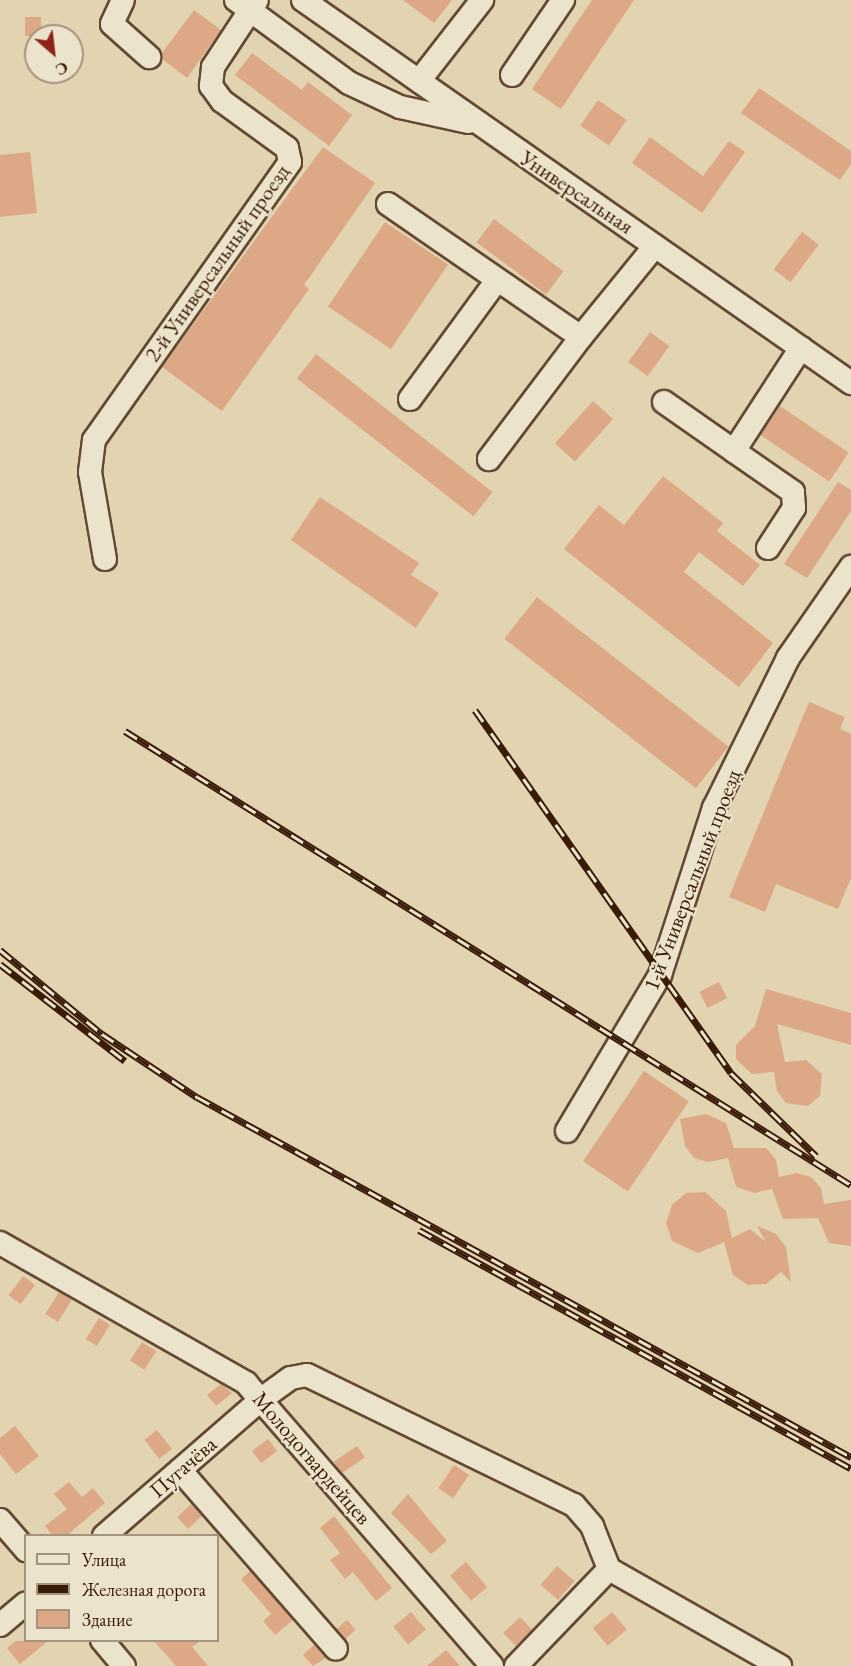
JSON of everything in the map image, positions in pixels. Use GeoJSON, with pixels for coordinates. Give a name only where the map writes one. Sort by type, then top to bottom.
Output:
{"type":"FeatureCollection","features":[{"type":"Feature","properties":{"kind":"street"},"geometry":{"type":"LineString","coordinates":[[123,0],[112,24],[149,57]]}},
{"type":"Feature","properties":{"kind":"street","name":"Универсальная"},"geometry":{"type":"LineString","coordinates":[[303,0],[475,123],[851,383]]}},
{"type":"Feature","properties":{"kind":"street"},"geometry":{"type":"LineString","coordinates":[[419,81],[482,0]]}},
{"type":"Feature","properties":{"kind":"street"},"geometry":{"type":"LineString","coordinates":[[512,75],[556,2]]}},
{"type":"Feature","properties":{"kind":"street"},"geometry":{"type":"LineString","coordinates":[[248,4],[349,83],[379,98],[475,123]]}},
{"type":"Feature","properties":{"kind":"street","name":"2-й Универсальный проезд"},"geometry":{"type":"LineString","coordinates":[[105,560],[90,472],[94,440],[290,162],[287,148],[222,101],[211,86],[213,67],[248,4]]}},
{"type":"Feature","properties":{"kind":"street"},"geometry":{"type":"LineString","coordinates":[[388,204],[581,337]]}},
{"type":"Feature","properties":{"kind":"street"},"geometry":{"type":"LineString","coordinates":[[489,459],[581,337],[655,246]]}},
{"type":"Feature","properties":{"kind":"street"},"geometry":{"type":"LineString","coordinates":[[410,399],[497,280]]}},
{"type":"Feature","properties":{"kind":"street"},"geometry":{"type":"LineString","coordinates":[[734,451],[801,348]]}},
{"type":"Feature","properties":{"kind":"street"},"geometry":{"type":"LineString","coordinates":[[664,402],[793,492],[794,508],[768,548]]}},
{"type":"Feature","properties":{"kind":"street","name":"1-й Универсальный проезд"},"geometry":{"type":"LineString","coordinates":[[567,1131],[660,975],[714,808],[788,658],[851,567]]}},
{"type":"Feature","properties":{"kind":"street","name":"Молодогвардейцев"},"geometry":{"type":"LineString","coordinates":[[0,1243],[246,1383],[263,1398],[492,1666]]}},
{"type":"Feature","properties":{"kind":"street","name":"Пугачёва"},"geometry":{"type":"LineString","coordinates":[[106,1534],[263,1398],[291,1378],[307,1375],[553,1495],[585,1514],[609,1569]]}},
{"type":"Feature","properties":{"kind":"street"},"geometry":{"type":"LineString","coordinates":[[180,1470],[336,1649]]}},
{"type":"Feature","properties":{"kind":"street"},"geometry":{"type":"LineString","coordinates":[[0,1520],[24,1548]]}},
{"type":"Feature","properties":{"kind":"street"},"geometry":{"type":"LineString","coordinates":[[516,1666],[609,1569],[780,1666]]}},
{"type":"Feature","properties":{"kind":"street"},"geometry":{"type":"LineString","coordinates":[[0,1625],[24,1605]]}},
{"type":"Feature","properties":{"kind":"street"},"geometry":{"type":"LineString","coordinates":[[103,1642],[124,1666]]}},
{"type":"Feature","properties":{"kind":"building"},"geometry":{"type":"Polygon","coordinates":[[[403,0],[452,0],[434,23],[403,0]]]}},
{"type":"Feature","properties":{"kind":"building"},"geometry":{"type":"Polygon","coordinates":[[[592,0],[634,0],[561,109],[532,89],[592,0]]]}},
{"type":"Feature","properties":{"kind":"building"},"geometry":{"type":"Polygon","coordinates":[[[194,10],[221,30],[187,78],[162,59],[162,53],[194,10]]]}},
{"type":"Feature","properties":{"kind":"building"},"geometry":{"type":"Polygon","coordinates":[[[25,17],[41,17],[41,24],[25,24],[25,17]]]}},
{"type":"Feature","properties":{"kind":"building"},"geometry":{"type":"Polygon","coordinates":[[[252,53],[302,90],[308,82],[352,115],[329,146],[235,75],[252,53]]]}},
{"type":"Feature","properties":{"kind":"building"},"geometry":{"type":"Polygon","coordinates":[[[759,88],[851,151],[851,164],[840,180],[741,113],[759,88]]]}},
{"type":"Feature","properties":{"kind":"building"},"geometry":{"type":"Polygon","coordinates":[[[598,100],[627,120],[609,145],[580,125],[598,100]]]}},
{"type":"Feature","properties":{"kind":"building"},"geometry":{"type":"Polygon","coordinates":[[[650,137],[703,176],[729,141],[745,152],[702,213],[632,163],[650,137]]]}},
{"type":"Feature","properties":{"kind":"building"},"geometry":{"type":"Polygon","coordinates":[[[323,147],[375,183],[304,285],[309,289],[222,411],[162,367],[323,147]]]}},
{"type":"Feature","properties":{"kind":"building"},"geometry":{"type":"Polygon","coordinates":[[[30,152],[37,213],[0,217],[0,155],[30,152]]]}},
{"type":"Feature","properties":{"kind":"building"},"geometry":{"type":"Polygon","coordinates":[[[494,219],[563,271],[546,295],[477,242],[494,219]]]}},
{"type":"Feature","properties":{"kind":"building"},"geometry":{"type":"Polygon","coordinates":[[[385,222],[448,264],[391,349],[328,307],[385,222]]]}},
{"type":"Feature","properties":{"kind":"building"},"geometry":{"type":"Polygon","coordinates":[[[802,232],[819,245],[790,282],[774,270],[802,232]]]}},
{"type":"Feature","properties":{"kind":"building"},"geometry":{"type":"Polygon","coordinates":[[[650,332],[669,346],[648,376],[628,362],[650,332]]]}},
{"type":"Feature","properties":{"kind":"building"},"geometry":{"type":"Polygon","coordinates":[[[316,354],[493,492],[473,516],[297,378],[316,354]]]}},
{"type":"Feature","properties":{"kind":"building"},"geometry":{"type":"Polygon","coordinates":[[[593,401],[613,419],[575,461],[555,443],[593,401]]]}},
{"type":"Feature","properties":{"kind":"building"},"geometry":{"type":"Polygon","coordinates":[[[780,406],[849,452],[829,481],[760,435],[780,406]]]}},
{"type":"Feature","properties":{"kind":"building"},"geometry":{"type":"Polygon","coordinates":[[[663,476],[723,523],[717,531],[760,565],[743,586],[699,552],[684,572],[773,643],[739,687],[564,549],[599,505],[624,525],[663,476]]]}},
{"type":"Feature","properties":{"kind":"building"},"geometry":{"type":"Polygon","coordinates":[[[838,482],[851,490],[851,511],[807,578],[784,564],[838,482]]]}},
{"type":"Feature","properties":{"kind":"building"},"geometry":{"type":"Polygon","coordinates":[[[320,497],[419,563],[411,575],[439,593],[416,628],[291,540],[320,497]]]}},
{"type":"Feature","properties":{"kind":"building"},"geometry":{"type":"Polygon","coordinates":[[[537,597],[728,747],[696,788],[504,639],[537,597]]]}},
{"type":"Feature","properties":{"kind":"building"},"geometry":{"type":"Polygon","coordinates":[[[809,702],[845,717],[840,729],[851,734],[851,878],[838,909],[776,884],[765,912],[729,897],[809,702]]]}},
{"type":"Feature","properties":{"kind":"building"},"geometry":{"type":"Polygon","coordinates":[[[719,982],[727,998],[708,1008],[699,992],[719,982]]]}},
{"type":"Feature","properties":{"kind":"building"},"geometry":{"type":"Polygon","coordinates":[[[766,989],[851,1013],[851,1045],[777,1024],[785,1062],[806,1060],[822,1074],[820,1096],[808,1106],[786,1103],[777,1091],[774,1072],[752,1074],[736,1059],[736,1045],[755,1026],[766,989]]]}},
{"type":"Feature","properties":{"kind":"building"},"geometry":{"type":"Polygon","coordinates":[[[644,1071],[689,1101],[628,1192],[583,1161],[644,1071]]]}},
{"type":"Feature","properties":{"kind":"building"},"geometry":{"type":"Polygon","coordinates":[[[706,1114],[726,1123],[734,1148],[766,1148],[776,1160],[779,1177],[797,1173],[811,1177],[821,1188],[824,1204],[851,1200],[851,1246],[829,1243],[818,1218],[783,1219],[772,1189],[754,1193],[736,1187],[728,1158],[708,1162],[694,1158],[685,1146],[680,1119],[706,1114]]]}},
{"type":"Feature","properties":{"kind":"building"},"geometry":{"type":"Polygon","coordinates":[[[705,1192],[726,1211],[732,1238],[750,1229],[766,1242],[757,1226],[776,1234],[786,1247],[791,1282],[781,1272],[766,1284],[748,1285],[733,1275],[724,1242],[698,1253],[672,1241],[666,1223],[672,1205],[686,1193],[705,1192]]]}},
{"type":"Feature","properties":{"kind":"building"},"geometry":{"type":"Polygon","coordinates":[[[23,1276],[35,1285],[21,1304],[9,1295],[23,1276]]]}},
{"type":"Feature","properties":{"kind":"building"},"geometry":{"type":"Polygon","coordinates":[[[59,1292],[72,1300],[58,1322],[45,1314],[59,1292]]]}},
{"type":"Feature","properties":{"kind":"building"},"geometry":{"type":"Polygon","coordinates":[[[99,1318],[110,1325],[97,1346],[86,1339],[99,1318]]]}},
{"type":"Feature","properties":{"kind":"building"},"geometry":{"type":"Polygon","coordinates":[[[142,1342],[156,1351],[144,1370],[130,1360],[142,1342]]]}},
{"type":"Feature","properties":{"kind":"building"},"geometry":{"type":"Polygon","coordinates":[[[221,1384],[232,1393],[216,1406],[207,1395],[221,1384]]]}},
{"type":"Feature","properties":{"kind":"building"},"geometry":{"type":"Polygon","coordinates":[[[15,1426],[39,1456],[16,1474],[0,1454],[0,1438],[15,1426]]]}},
{"type":"Feature","properties":{"kind":"building"},"geometry":{"type":"Polygon","coordinates":[[[157,1430],[172,1449],[159,1459],[144,1440],[157,1430]]]}},
{"type":"Feature","properties":{"kind":"building"},"geometry":{"type":"Polygon","coordinates":[[[268,1439],[277,1451],[261,1463],[252,1451],[268,1439]]]}},
{"type":"Feature","properties":{"kind":"building"},"geometry":{"type":"Polygon","coordinates":[[[357,1446],[365,1458],[342,1473],[334,1462],[357,1446]]]}},
{"type":"Feature","properties":{"kind":"building"},"geometry":{"type":"Polygon","coordinates":[[[454,1465],[469,1475],[453,1498],[438,1488],[454,1465]]]}},
{"type":"Feature","properties":{"kind":"building"},"geometry":{"type":"Polygon","coordinates":[[[69,1482],[82,1497],[93,1488],[105,1503],[68,1534],[51,1534],[45,1526],[67,1509],[54,1494],[69,1482]]]}},
{"type":"Feature","properties":{"kind":"building"},"geometry":{"type":"Polygon","coordinates":[[[408,1494],[447,1541],[431,1554],[391,1513],[408,1494]]]}},
{"type":"Feature","properties":{"kind":"building"},"geometry":{"type":"Polygon","coordinates":[[[191,1504],[202,1516],[188,1529],[177,1517],[191,1504]]]}},
{"type":"Feature","properties":{"kind":"building"},"geometry":{"type":"Polygon","coordinates":[[[334,1516],[392,1588],[376,1601],[353,1572],[345,1579],[330,1560],[340,1553],[320,1528],[334,1516]]]}},
{"type":"Feature","properties":{"kind":"building"},"geometry":{"type":"Polygon","coordinates":[[[466,1562],[487,1587],[471,1601],[450,1575],[466,1562]]]}},
{"type":"Feature","properties":{"kind":"building"},"geometry":{"type":"Polygon","coordinates":[[[557,1566],[574,1581],[558,1600],[541,1585],[557,1566]]]}},
{"type":"Feature","properties":{"kind":"building"},"geometry":{"type":"Polygon","coordinates":[[[250,1571],[293,1620],[275,1635],[263,1621],[271,1614],[241,1579],[250,1571]]]}},
{"type":"Feature","properties":{"kind":"building"},"geometry":{"type":"Polygon","coordinates":[[[411,1612],[426,1630],[408,1644],[393,1627],[411,1612]]]}},
{"type":"Feature","properties":{"kind":"building"},"geometry":{"type":"Polygon","coordinates":[[[612,1612],[627,1630],[608,1646],[593,1628],[612,1612]]]}},
{"type":"Feature","properties":{"kind":"building"},"geometry":{"type":"Polygon","coordinates":[[[520,1617],[532,1630],[515,1646],[503,1633],[520,1617]]]}},
{"type":"Feature","properties":{"kind":"building"},"geometry":{"type":"Polygon","coordinates":[[[347,1620],[356,1630],[345,1639],[337,1629],[347,1620]]]}},
{"type":"Feature","properties":{"kind":"building"},"geometry":{"type":"Polygon","coordinates":[[[16,1641],[47,1642],[20,1664],[7,1648],[16,1641]]]}},
{"type":"Feature","properties":{"kind":"building"},"geometry":{"type":"Polygon","coordinates":[[[155,1642],[199,1642],[192,1647],[208,1666],[176,1666],[155,1642]]]}},
{"type":"Feature","properties":{"kind":"building"},"geometry":{"type":"Polygon","coordinates":[[[314,1645],[326,1658],[313,1666],[303,1655],[314,1645]]]}},
{"type":"Feature","properties":{"kind":"building"},"geometry":{"type":"Polygon","coordinates":[[[446,1650],[460,1666],[427,1666],[446,1650]]]}},
{"type":"Feature","properties":{"kind":"railway"},"geometry":{"type":"LineString","coordinates":[[475,710],[731,1073],[816,1156]]}},
{"type":"Feature","properties":{"kind":"railway"},"geometry":{"type":"LineString","coordinates":[[125,731],[851,1185]]}},
{"type":"Feature","properties":{"kind":"railway"},"geometry":{"type":"LineString","coordinates":[[0,950],[102,1034],[197,1097],[851,1457]]}},
{"type":"Feature","properties":{"kind":"railway"},"geometry":{"type":"LineString","coordinates":[[0,964],[125,1061]]}},
{"type":"Feature","properties":{"kind":"railway"},"geometry":{"type":"LineString","coordinates":[[419,1230],[851,1468]]}}]}
